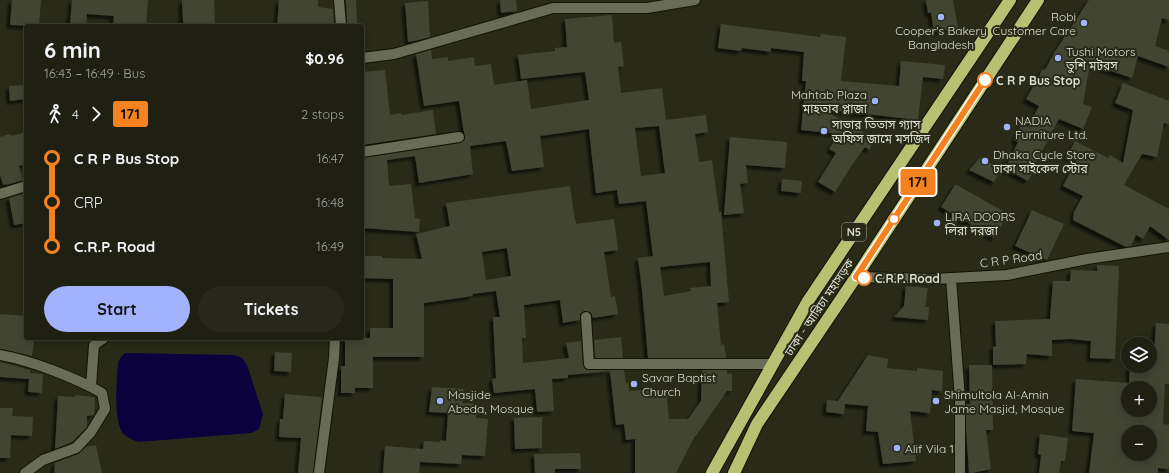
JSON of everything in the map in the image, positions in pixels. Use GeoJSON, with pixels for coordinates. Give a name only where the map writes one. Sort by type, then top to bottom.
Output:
{"type":"FeatureCollection","features":[{"type":"Feature","properties":{"kind":"highway","name":"ঢাকা - আরিচা মহাসড়ক"},"geometry":{"type":"LineString","coordinates":[[712,473],[808,301],[1010,0]]}},
{"type":"Feature","properties":{"kind":"highway","name":"ঢাকা - আরিচা মহাসড়ক"},"geometry":{"type":"LineString","coordinates":[[734,473],[757,424],[856,277],[1038,0]]}},
{"type":"Feature","properties":{"kind":"street"},"geometry":{"type":"LineString","coordinates":[[339,0],[341,24]]}},
{"type":"Feature","properties":{"kind":"street"},"geometry":{"type":"LineString","coordinates":[[364,58],[394,54],[553,4],[647,8],[695,0]]}},
{"type":"Feature","properties":{"kind":"street"},"geometry":{"type":"LineString","coordinates":[[364,152],[459,137]]}},
{"type":"Feature","properties":{"kind":"street"},"geometry":{"type":"LineString","coordinates":[[0,194],[24,187]]}},
{"type":"Feature","properties":{"kind":"street","name":"C R P Road"},"geometry":{"type":"LineString","coordinates":[[856,277],[934,279],[1007,275],[1087,259],[1169,246]]}},
{"type":"Feature","properties":{"kind":"street"},"geometry":{"type":"LineString","coordinates":[[951,278],[960,399],[960,473]]}},
{"type":"Feature","properties":{"kind":"street"},"geometry":{"type":"LineString","coordinates":[[586,317],[589,364],[772,364]]}},
{"type":"Feature","properties":{"kind":"street"},"geometry":{"type":"LineString","coordinates":[[91,386],[94,345],[101,340]]}},
{"type":"Feature","properties":{"kind":"street"},"geometry":{"type":"LineString","coordinates":[[319,473],[334,358],[335,340]]}},
{"type":"Feature","properties":{"kind":"street"},"geometry":{"type":"LineString","coordinates":[[0,355],[16,358],[66,376],[91,386],[102,393],[105,409],[91,432],[76,448],[42,460],[26,473]]}},
{"type":"Feature","properties":{"kind":"shaded area"},"geometry":{"type":"Polygon","coordinates":[[[125,353],[234,355],[242,358],[247,365],[263,414],[259,429],[251,433],[138,442],[129,438],[122,432],[117,417],[116,388],[118,362],[125,353]]]}},
{"type":"Feature","properties":{"kind":"building"},"geometry":{"type":"Polygon","coordinates":[[[12,0],[41,0],[39,24],[10,25],[12,0]]]}},
{"type":"Feature","properties":{"kind":"building"},"geometry":{"type":"Polygon","coordinates":[[[72,0],[148,0],[146,24],[113,24],[114,16],[87,14],[86,24],[70,24],[72,0]]]}},
{"type":"Feature","properties":{"kind":"building"},"geometry":{"type":"Polygon","coordinates":[[[182,0],[214,0],[215,24],[183,23],[182,0]]]}},
{"type":"Feature","properties":{"kind":"building"},"geometry":{"type":"Polygon","coordinates":[[[279,0],[318,0],[318,7],[333,9],[334,24],[277,24],[279,0]]]}},
{"type":"Feature","properties":{"kind":"building"},"geometry":{"type":"Polygon","coordinates":[[[346,0],[356,0],[357,24],[347,24],[346,0]]]}},
{"type":"Feature","properties":{"kind":"building"},"geometry":{"type":"Polygon","coordinates":[[[500,0],[516,0],[517,11],[501,13],[500,0]]]}},
{"type":"Feature","properties":{"kind":"building"},"geometry":{"type":"Polygon","coordinates":[[[926,0],[953,0],[958,28],[934,32],[931,13],[928,13],[926,0]]]}},
{"type":"Feature","properties":{"kind":"building"},"geometry":{"type":"Polygon","coordinates":[[[1089,0],[1169,0],[1169,20],[1162,18],[1155,46],[1169,51],[1169,67],[1138,56],[1132,78],[1090,64],[1083,104],[1092,107],[1083,129],[1059,119],[1034,166],[1036,167],[1028,181],[1005,169],[1018,142],[1014,140],[1022,124],[1028,127],[1039,106],[1026,99],[1043,69],[1045,70],[1054,53],[1089,0]]]}},
{"type":"Feature","properties":{"kind":"building"},"geometry":{"type":"Polygon","coordinates":[[[428,1],[430,37],[408,42],[405,3],[428,1]]]}},
{"type":"Feature","properties":{"kind":"building"},"geometry":{"type":"Polygon","coordinates":[[[612,15],[614,43],[621,42],[624,66],[618,67],[621,93],[662,88],[666,120],[706,115],[708,132],[695,134],[699,162],[712,160],[719,212],[721,212],[729,302],[717,303],[721,345],[724,344],[726,358],[648,358],[638,258],[653,256],[646,201],[619,204],[617,190],[596,193],[589,129],[540,136],[544,167],[512,171],[506,141],[470,146],[473,174],[419,183],[415,156],[387,160],[389,186],[411,184],[415,218],[420,219],[419,232],[364,228],[364,158],[460,143],[465,139],[459,101],[424,106],[416,54],[431,50],[432,59],[448,57],[448,61],[474,57],[475,66],[491,64],[494,85],[527,80],[531,109],[589,100],[585,72],[521,79],[518,55],[555,51],[555,48],[567,47],[565,19],[612,15]],[[659,126],[635,128],[641,176],[665,173],[659,126]],[[710,262],[660,267],[664,296],[691,291],[690,288],[711,286],[710,262]]]}},
{"type":"Feature","properties":{"kind":"building"},"geometry":{"type":"Polygon","coordinates":[[[721,24],[820,37],[821,34],[846,37],[841,81],[899,86],[901,61],[945,65],[943,79],[923,77],[918,120],[822,109],[875,139],[869,150],[865,147],[835,192],[818,182],[836,153],[829,149],[839,134],[801,130],[806,81],[802,81],[804,52],[771,48],[771,52],[742,48],[741,51],[718,48],[721,24]]]}},
{"type":"Feature","properties":{"kind":"building"},"geometry":{"type":"Polygon","coordinates":[[[385,70],[390,115],[401,113],[402,115],[433,110],[436,134],[364,145],[364,72],[385,70]]]}},
{"type":"Feature","properties":{"kind":"building"},"geometry":{"type":"Polygon","coordinates":[[[1123,83],[1169,101],[1169,124],[1164,123],[1157,157],[1142,154],[1124,185],[1169,209],[1169,240],[1150,226],[1143,239],[1136,235],[1131,246],[1126,247],[1073,220],[1074,212],[1083,196],[1063,186],[1076,161],[1067,156],[1075,141],[1108,158],[1110,155],[1123,163],[1133,110],[1115,103],[1123,83]]]}},
{"type":"Feature","properties":{"kind":"building"},"geometry":{"type":"Polygon","coordinates":[[[24,85],[24,99],[10,101],[9,86],[24,85]]]}},
{"type":"Feature","properties":{"kind":"building"},"geometry":{"type":"Polygon","coordinates":[[[24,133],[24,165],[19,166],[23,180],[3,185],[0,175],[0,137],[10,134],[11,136],[24,133]]]}},
{"type":"Feature","properties":{"kind":"building"},"geometry":{"type":"Polygon","coordinates":[[[730,137],[787,142],[785,168],[746,165],[748,183],[740,184],[744,213],[724,215],[730,137]]]}},
{"type":"Feature","properties":{"kind":"building"},"geometry":{"type":"Polygon","coordinates":[[[980,158],[1001,169],[994,182],[969,170],[980,158]]]}},
{"type":"Feature","properties":{"kind":"building"},"geometry":{"type":"Polygon","coordinates":[[[782,179],[802,181],[801,193],[781,191],[782,179]]]}},
{"type":"Feature","properties":{"kind":"building"},"geometry":{"type":"Polygon","coordinates":[[[955,185],[1008,214],[994,238],[941,207],[955,185]]]}},
{"type":"Feature","properties":{"kind":"building"},"geometry":{"type":"Polygon","coordinates":[[[570,186],[576,224],[614,219],[618,250],[604,252],[611,297],[615,296],[618,314],[593,318],[591,313],[585,311],[580,314],[580,320],[563,323],[560,300],[524,305],[526,338],[522,338],[523,363],[569,358],[566,343],[581,341],[583,364],[586,370],[624,370],[629,391],[666,388],[669,419],[688,419],[701,401],[702,370],[727,370],[727,373],[732,374],[732,391],[727,391],[695,436],[676,473],[635,473],[635,439],[626,440],[624,424],[616,425],[610,371],[568,375],[568,378],[552,379],[554,411],[537,412],[535,389],[494,393],[492,379],[496,378],[493,317],[500,317],[496,291],[424,303],[424,357],[373,357],[373,388],[355,388],[355,393],[341,393],[341,366],[345,366],[345,340],[364,340],[364,338],[370,338],[370,328],[393,328],[393,279],[364,278],[364,256],[422,259],[416,234],[450,226],[446,203],[570,186]],[[507,248],[482,252],[486,280],[511,276],[507,248]]]}},
{"type":"Feature","properties":{"kind":"building"},"geometry":{"type":"Polygon","coordinates":[[[24,194],[24,223],[14,225],[9,198],[24,194]]]}},
{"type":"Feature","properties":{"kind":"building"},"geometry":{"type":"Polygon","coordinates":[[[1032,210],[1064,224],[1047,260],[1015,246],[1032,210]]]}},
{"type":"Feature","properties":{"kind":"building"},"geometry":{"type":"Polygon","coordinates":[[[1097,265],[1119,266],[1115,359],[1090,358],[1091,341],[1071,339],[1052,340],[1052,356],[1027,354],[1026,364],[993,365],[993,347],[996,346],[995,321],[1050,319],[1053,281],[1070,281],[1071,270],[1097,271],[1097,265]]]}},
{"type":"Feature","properties":{"kind":"building"},"geometry":{"type":"Polygon","coordinates":[[[906,286],[928,288],[925,307],[929,307],[928,320],[894,317],[904,306],[906,286]]]}},
{"type":"Feature","properties":{"kind":"building"},"geometry":{"type":"Polygon","coordinates":[[[0,314],[24,316],[24,340],[34,340],[32,356],[0,349],[0,314]]]}},
{"type":"Feature","properties":{"kind":"building"},"geometry":{"type":"Polygon","coordinates":[[[1156,323],[1169,324],[1169,384],[1165,384],[1163,424],[1169,425],[1169,469],[1158,468],[1158,473],[1089,473],[1094,433],[1072,431],[1076,379],[1121,382],[1121,417],[1157,417],[1157,381],[1129,381],[1130,373],[1157,373],[1157,337],[1155,337],[1156,323]]]}},
{"type":"Feature","properties":{"kind":"building"},"geometry":{"type":"Polygon","coordinates":[[[621,337],[623,358],[595,358],[594,340],[621,337]]]}},
{"type":"Feature","properties":{"kind":"building"},"geometry":{"type":"Polygon","coordinates":[[[275,352],[292,353],[291,372],[274,371],[275,352]]]}},
{"type":"Feature","properties":{"kind":"building"},"geometry":{"type":"Polygon","coordinates":[[[868,355],[888,359],[887,368],[917,371],[917,368],[943,371],[942,391],[932,390],[930,413],[910,411],[916,461],[883,464],[878,432],[866,431],[868,406],[845,404],[844,414],[826,412],[827,400],[838,401],[868,355]]]}},
{"type":"Feature","properties":{"kind":"building"},"geometry":{"type":"Polygon","coordinates":[[[0,362],[30,370],[30,373],[43,374],[42,393],[28,392],[29,379],[0,377],[0,362]]]}},
{"type":"Feature","properties":{"kind":"building"},"geometry":{"type":"Polygon","coordinates":[[[969,365],[992,365],[993,430],[986,430],[991,469],[972,473],[969,473],[966,428],[966,404],[970,404],[969,365]]]}},
{"type":"Feature","properties":{"kind":"building"},"geometry":{"type":"Polygon","coordinates":[[[432,387],[464,389],[462,403],[477,404],[476,418],[488,419],[485,456],[462,455],[461,464],[420,462],[419,473],[383,473],[385,446],[423,449],[424,441],[446,441],[448,413],[429,412],[432,387]]]}},
{"type":"Feature","properties":{"kind":"building"},"geometry":{"type":"Polygon","coordinates":[[[285,394],[322,397],[313,473],[298,473],[301,438],[279,437],[280,419],[283,419],[285,394]]]}},
{"type":"Feature","properties":{"kind":"building"},"geometry":{"type":"Polygon","coordinates":[[[75,395],[95,397],[94,415],[87,416],[87,427],[72,442],[55,449],[58,396],[75,397],[75,395]]]}},
{"type":"Feature","properties":{"kind":"building"},"geometry":{"type":"Polygon","coordinates":[[[0,408],[13,408],[12,416],[33,417],[32,436],[11,435],[10,458],[0,458],[0,408]]]}},
{"type":"Feature","properties":{"kind":"building"},"geometry":{"type":"Polygon","coordinates":[[[542,417],[542,448],[515,449],[514,418],[542,417]]]}},
{"type":"Feature","properties":{"kind":"building"},"geometry":{"type":"Polygon","coordinates":[[[1040,434],[1068,438],[1065,461],[1061,461],[1059,473],[1039,473],[1041,455],[1038,454],[1040,434]]]}},
{"type":"Feature","properties":{"kind":"building"},"geometry":{"type":"Polygon","coordinates":[[[96,445],[102,473],[54,473],[55,463],[78,454],[86,447],[96,445]]]}},
{"type":"Feature","properties":{"kind":"building"},"geometry":{"type":"Polygon","coordinates":[[[580,453],[581,469],[555,469],[555,473],[535,473],[534,454],[580,453]]]}},
{"type":"Feature","properties":{"kind":"bus line","name":"171"},"geometry":{"type":"LineString","coordinates":[[864,278],[856,277],[985,80]]}},
{"type":"Feature","properties":{"kind":"place","name":"Cooper's Bakery Bangladesh"},"geometry":{"type":"Point","coordinates":[941,17]}},
{"type":"Feature","properties":{"kind":"place","name":"Robi Customer Care"},"geometry":{"type":"Point","coordinates":[1084,23]}},
{"type":"Feature","properties":{"kind":"place","name":"Tushi Motors তুশি মটরস"},"geometry":{"type":"Point","coordinates":[1058,58]}},
{"type":"Feature","properties":{"kind":"place","name":"C R P Bus Stop"},"geometry":{"type":"Point","coordinates":[985,80]}},
{"type":"Feature","properties":{"kind":"place","name":"Mahtab Plaza মাহতাব প্লাজা"},"geometry":{"type":"Point","coordinates":[875,101]}},
{"type":"Feature","properties":{"kind":"place","name":"NADIA Furniture Ltd."},"geometry":{"type":"Point","coordinates":[1007,127]}},
{"type":"Feature","properties":{"kind":"place","name":"সাভার তিতাস গ্যাস অফিস জামে মসজিদ"},"geometry":{"type":"Point","coordinates":[824,131]}},
{"type":"Feature","properties":{"kind":"place","name":"Dhaka Cycle Store ঢাকা সাইকেল স্টোর"},"geometry":{"type":"Point","coordinates":[985,161]}},
{"type":"Feature","properties":{"kind":"place","name":"LIRA DOORS লিরা দরজা"},"geometry":{"type":"Point","coordinates":[937,223]}},
{"type":"Feature","properties":{"kind":"place","name":"C.R.P. Road"},"geometry":{"type":"Point","coordinates":[864,278]}},
{"type":"Feature","properties":{"kind":"place","name":"Savar Baptist Church"},"geometry":{"type":"Point","coordinates":[634,384]}},
{"type":"Feature","properties":{"kind":"place","name":"Masjide Abeda, Mosque"},"geometry":{"type":"Point","coordinates":[440,401]}},
{"type":"Feature","properties":{"kind":"place","name":"Shimultola Al-Amin Jame Masjid, Mosque"},"geometry":{"type":"Point","coordinates":[936,401]}},
{"type":"Feature","properties":{"kind":"place","name":"Alif Vila 1"},"geometry":{"type":"Point","coordinates":[897,448]}}]}
